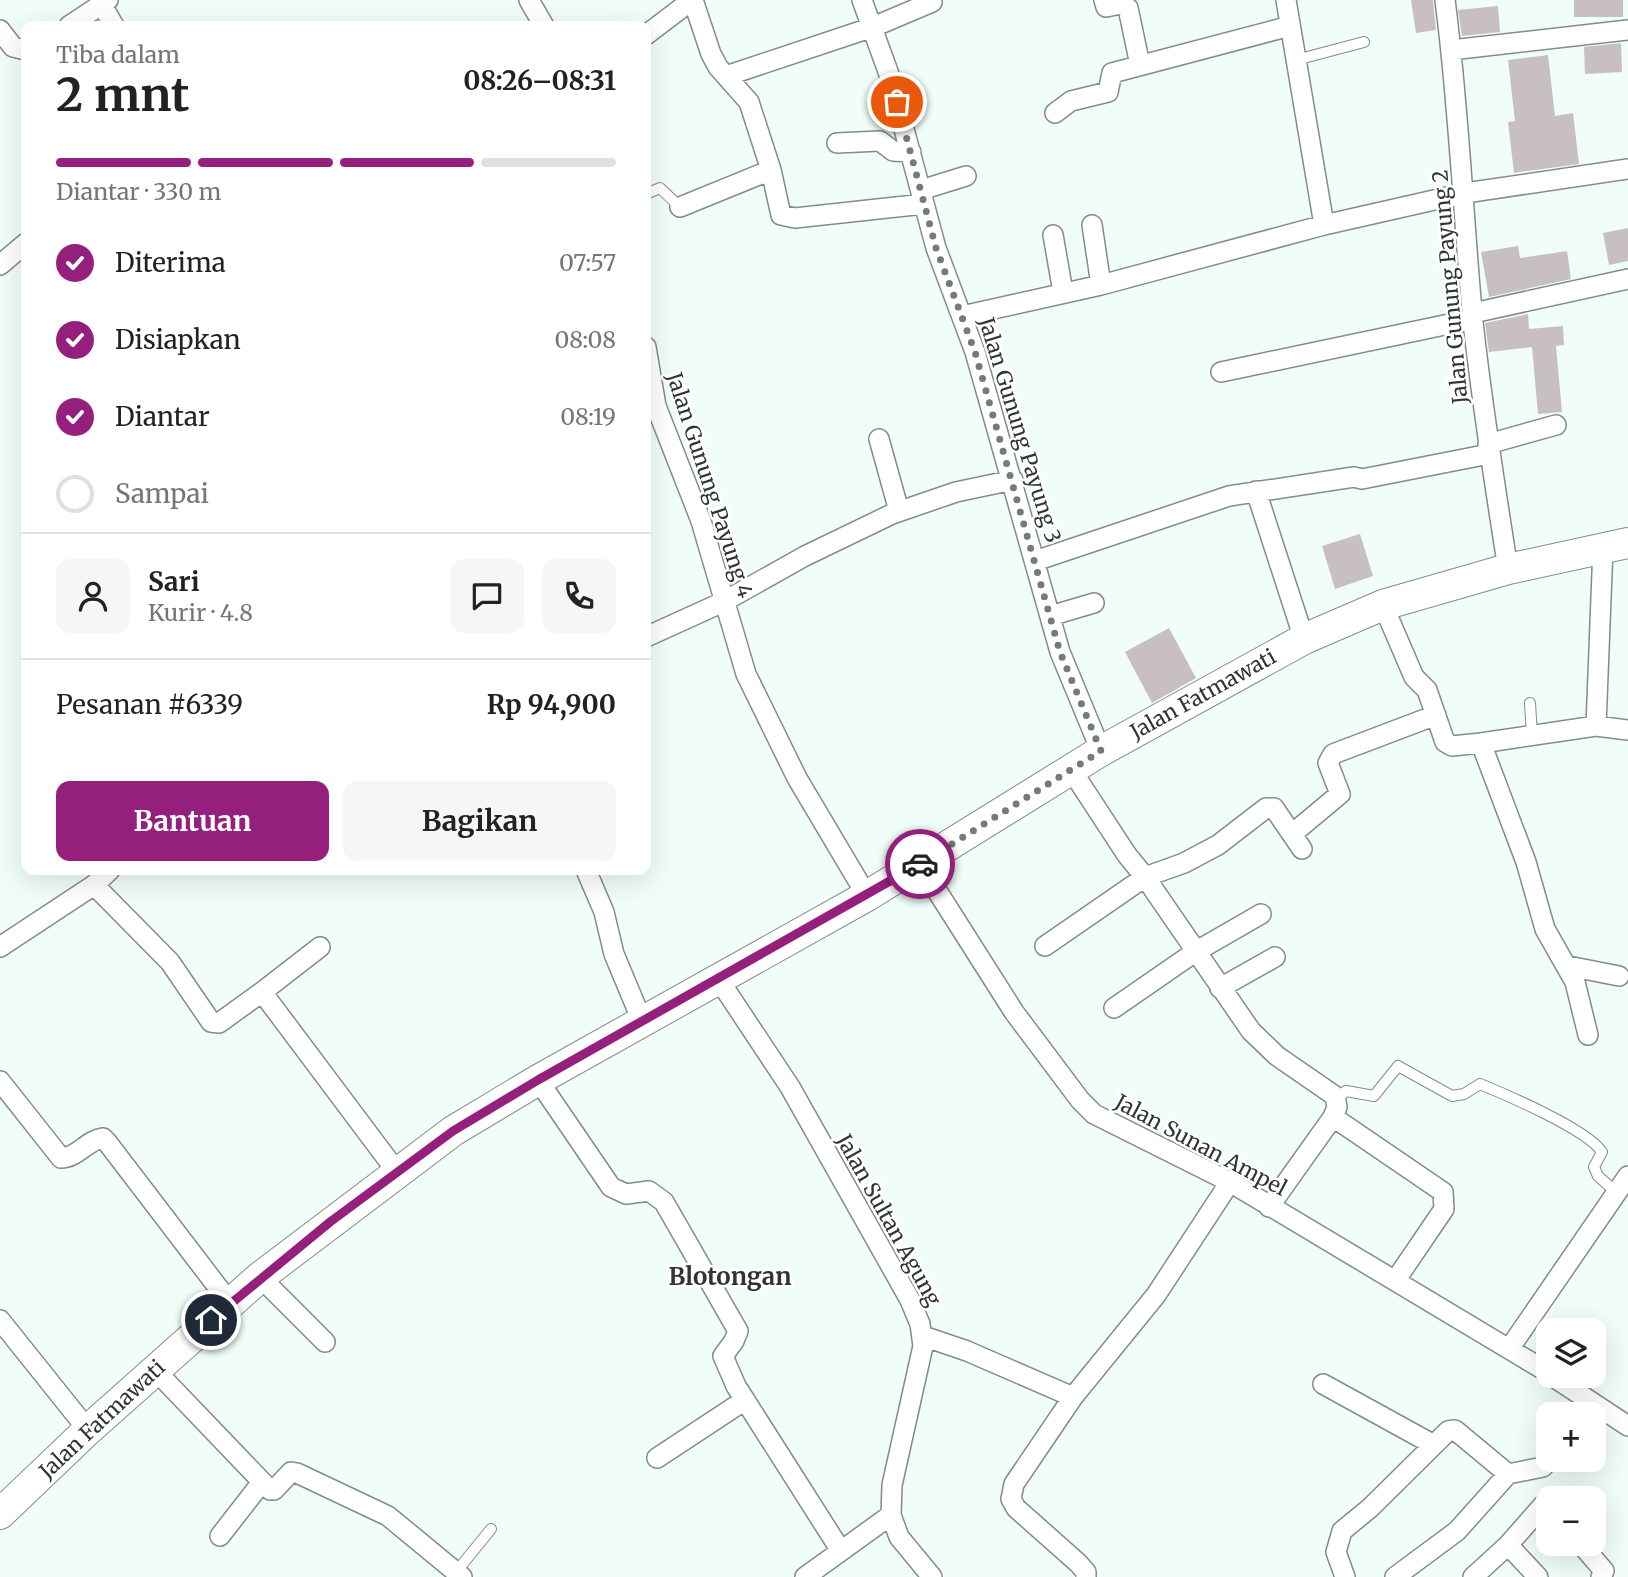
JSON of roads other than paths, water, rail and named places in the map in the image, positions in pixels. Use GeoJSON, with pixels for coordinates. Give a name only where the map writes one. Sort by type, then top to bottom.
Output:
{"type":"FeatureCollection","features":[{"type":"Feature","properties":{"kind":"main road","name":"Jalan Fatmawati"},"geometry":{"type":"LineString","coordinates":[[0,1514],[88,1430],[260,1277],[453,1131],[538,1080],[867,896],[1101,751],[1304,639],[1383,605],[1508,569],[1615,545]]}},
{"type":"Feature","properties":{"kind":"street"},"geometry":{"type":"LineString","coordinates":[[529,0],[541,21]]}},
{"type":"Feature","properties":{"kind":"street"},"geometry":{"type":"LineString","coordinates":[[651,31],[692,0],[710,54],[749,102],[771,170],[778,208],[785,217],[856,213],[922,197],[966,176]]}},
{"type":"Feature","properties":{"kind":"street","name":"Jalan Gunung Payung 3"},"geometry":{"type":"LineString","coordinates":[[862,0],[873,27],[911,152],[936,248],[962,316],[997,436],[1013,480],[1060,652],[1101,751]]}},
{"type":"Feature","properties":{"kind":"street"},"geometry":{"type":"LineString","coordinates":[[1104,0],[1106,7],[1121,4],[1128,8],[1140,65]]}},
{"type":"Feature","properties":{"kind":"street"},"geometry":{"type":"LineString","coordinates":[[1286,0],[1324,225]]}},
{"type":"Feature","properties":{"kind":"street","name":"Jalan Gunung Payung 2"},"geometry":{"type":"LineString","coordinates":[[1445,0],[1465,193],[1473,316],[1488,449],[1508,569]]}},
{"type":"Feature","properties":{"kind":"street"},"geometry":{"type":"LineString","coordinates":[[726,76],[873,27],[932,2]]}},
{"type":"Feature","properties":{"kind":"street"},"geometry":{"type":"LineString","coordinates":[[77,21],[105,3],[112,21]]}},
{"type":"Feature","properties":{"kind":"street"},"geometry":{"type":"LineString","coordinates":[[1055,113],[1071,101],[1108,92],[1112,73],[1290,26]]}},
{"type":"Feature","properties":{"kind":"street"},"geometry":{"type":"LineString","coordinates":[[0,30],[13,47],[21,49]]}},
{"type":"Feature","properties":{"kind":"street"},"geometry":{"type":"LineString","coordinates":[[1451,50],[1628,30]]}},
{"type":"Feature","properties":{"kind":"street"},"geometry":{"type":"LineString","coordinates":[[837,143],[882,141],[893,151],[911,152]]}},
{"type":"Feature","properties":{"kind":"street"},"geometry":{"type":"LineString","coordinates":[[962,316],[1101,285],[1324,225],[1465,193],[1628,169]]}},
{"type":"Feature","properties":{"kind":"street"},"geometry":{"type":"LineString","coordinates":[[680,207],[771,170]]}},
{"type":"Feature","properties":{"kind":"street"},"geometry":{"type":"LineString","coordinates":[[1092,225],[1101,285]]}},
{"type":"Feature","properties":{"kind":"street"},"geometry":{"type":"LineString","coordinates":[[1054,235],[1063,292]]}},
{"type":"Feature","properties":{"kind":"street"},"geometry":{"type":"LineString","coordinates":[[0,265],[21,247]]}},
{"type":"Feature","properties":{"kind":"street"},"geometry":{"type":"LineString","coordinates":[[1221,372],[1628,279]]}},
{"type":"Feature","properties":{"kind":"street","name":"Jalan Gunung Payung 4"},"geometry":{"type":"LineString","coordinates":[[651,409],[701,521],[746,674],[797,778],[867,896]]}},
{"type":"Feature","properties":{"kind":"street"},"geometry":{"type":"LineString","coordinates":[[1035,561],[1115,536],[1195,506],[1256,491],[1354,477],[1362,479],[1488,449],[1556,425]]}},
{"type":"Feature","properties":{"kind":"street"},"geometry":{"type":"LineString","coordinates":[[879,439],[899,511]]}},
{"type":"Feature","properties":{"kind":"street"},"geometry":{"type":"LineString","coordinates":[[651,635],[723,602],[804,556],[899,511],[957,492],[1013,480]]}},
{"type":"Feature","properties":{"kind":"street"},"geometry":{"type":"LineString","coordinates":[[1256,491],[1304,639]]}},
{"type":"Feature","properties":{"kind":"street"},"geometry":{"type":"LineString","coordinates":[[1596,726],[1615,545]]}},
{"type":"Feature","properties":{"kind":"street"},"geometry":{"type":"LineString","coordinates":[[1050,616],[1094,603]]}},
{"type":"Feature","properties":{"kind":"street"},"geometry":{"type":"LineString","coordinates":[[1383,605],[1414,677],[1427,690],[1445,742],[1449,745],[1481,743],[1596,726],[1628,730]]}},
{"type":"Feature","properties":{"kind":"street"},"geometry":{"type":"LineString","coordinates":[[1045,946],[1145,877],[1184,863],[1218,845],[1266,808],[1273,808],[1297,841],[1336,796],[1328,764],[1333,754],[1436,715]]}},
{"type":"Feature","properties":{"kind":"street"},"geometry":{"type":"LineString","coordinates":[[1481,743],[1526,862],[1545,929],[1575,982],[1588,1035]]}},
{"type":"Feature","properties":{"kind":"street"},"geometry":{"type":"LineString","coordinates":[[1072,771],[1220,988],[1263,1043],[1335,1108],[1436,1187],[1445,1198],[1444,1209],[1395,1281]]}},
{"type":"Feature","properties":{"kind":"street","name":"Jalan Sunan Ampel"},"geometry":{"type":"LineString","coordinates":[[920,864],[1014,1012],[1080,1100],[1094,1114],[1230,1181],[1269,1207],[1536,1365]]}},
{"type":"Feature","properties":{"kind":"street"},"geometry":{"type":"LineString","coordinates":[[0,947],[94,886],[105,875]]}},
{"type":"Feature","properties":{"kind":"street"},"geometry":{"type":"LineString","coordinates":[[588,875],[604,912],[614,954],[642,1021]]}},
{"type":"Feature","properties":{"kind":"street"},"geometry":{"type":"LineString","coordinates":[[94,886],[170,962],[211,1022],[219,1023],[320,947]]}},
{"type":"Feature","properties":{"kind":"street"},"geometry":{"type":"LineString","coordinates":[[1114,1008],[1195,952],[1261,914]]}},
{"type":"Feature","properties":{"kind":"street"},"geometry":{"type":"LineString","coordinates":[[1220,988],[1275,957]]}},
{"type":"Feature","properties":{"kind":"street"},"geometry":{"type":"LineString","coordinates":[[1568,966],[1619,976]]}},
{"type":"Feature","properties":{"kind":"street","name":"Jalan Sultan Agung"},"geometry":{"type":"LineString","coordinates":[[719,980],[790,1087],[910,1300],[923,1336],[922,1356],[892,1485],[891,1515]]}},
{"type":"Feature","properties":{"kind":"street"},"geometry":{"type":"LineString","coordinates":[[262,992],[397,1172]]}},
{"type":"Feature","properties":{"kind":"street"},"geometry":{"type":"LineString","coordinates":[[538,1080],[611,1187],[625,1194],[649,1191],[664,1202],[737,1331],[734,1341],[723,1356],[745,1400],[841,1551]]}},
{"type":"Feature","properties":{"kind":"street"},"geometry":{"type":"LineString","coordinates":[[0,1082],[61,1158],[70,1157],[97,1139],[103,1138],[230,1303]]}},
{"type":"Feature","properties":{"kind":"street"},"geometry":{"type":"LineString","coordinates":[[1269,1207],[1335,1108]]}},
{"type":"Feature","properties":{"kind":"street"},"geometry":{"type":"LineString","coordinates":[[1509,1349],[1628,1176]]}},
{"type":"Feature","properties":{"kind":"street"},"geometry":{"type":"LineString","coordinates":[[1086,1577],[1086,1572],[1078,1563],[1016,1508],[1011,1499],[1014,1484],[1073,1397],[1156,1295],[1230,1181]]}},
{"type":"Feature","properties":{"kind":"street"},"geometry":{"type":"LineString","coordinates":[[260,1277],[325,1342]]}},
{"type":"Feature","properties":{"kind":"street"},"geometry":{"type":"LineString","coordinates":[[0,1320],[88,1430]]}},
{"type":"Feature","properties":{"kind":"street"},"geometry":{"type":"LineString","coordinates":[[923,1336],[967,1351],[1073,1397]]}},
{"type":"Feature","properties":{"kind":"street"},"geometry":{"type":"LineString","coordinates":[[155,1370],[262,1482],[274,1490],[291,1472],[297,1473],[388,1516],[459,1574]]}},
{"type":"Feature","properties":{"kind":"street"},"geometry":{"type":"LineString","coordinates":[[1323,1384],[1434,1445]]}},
{"type":"Feature","properties":{"kind":"street","name":"Jalan Sunan Ampel"},"geometry":{"type":"LineString","coordinates":[[1568,1388],[1585,1402]]}},
{"type":"Feature","properties":{"kind":"street"},"geometry":{"type":"LineString","coordinates":[[657,1458],[745,1400]]}},
{"type":"Feature","properties":{"kind":"street","name":"Jalan Sunan Ampel"},"geometry":{"type":"LineString","coordinates":[[1606,1415],[1628,1426]]}},
{"type":"Feature","properties":{"kind":"street"},"geometry":{"type":"LineString","coordinates":[[1345,1577],[1336,1552],[1342,1531],[1370,1508],[1448,1431],[1455,1430],[1508,1474]]}},
{"type":"Feature","properties":{"kind":"street"},"geometry":{"type":"LineString","coordinates":[[1395,1577],[1457,1531],[1508,1474],[1536,1466]]}},
{"type":"Feature","properties":{"kind":"street"},"geometry":{"type":"LineString","coordinates":[[220,1536],[262,1482]]}},
{"type":"Feature","properties":{"kind":"street"},"geometry":{"type":"LineString","coordinates":[[805,1577],[891,1515],[899,1536],[932,1577]]}},
{"type":"Feature","properties":{"kind":"street"},"geometry":{"type":"LineString","coordinates":[[1473,1577],[1536,1516]]}},
{"type":"Feature","properties":{"kind":"street"},"geometry":{"type":"LineString","coordinates":[[1508,1545],[1538,1577]]}},
{"type":"Feature","properties":{"kind":"street"},"geometry":{"type":"LineString","coordinates":[[1591,1556],[1604,1571],[1601,1577]]}},
{"type":"Feature","properties":{"kind":"lane"},"geometry":{"type":"LineString","coordinates":[[1296,60],[1364,42]]}},
{"type":"Feature","properties":{"kind":"lane"},"geometry":{"type":"LineString","coordinates":[[651,192],[660,188],[680,207]]}},
{"type":"Feature","properties":{"kind":"lane"},"geometry":{"type":"LineString","coordinates":[[1530,704],[1532,735]]}},
{"type":"Feature","properties":{"kind":"lane"},"geometry":{"type":"LineString","coordinates":[[1335,1108],[1346,1091],[1374,1096],[1398,1066],[1452,1096],[1464,1094],[1480,1084],[1556,1120],[1597,1144],[1602,1152],[1594,1167],[1598,1176],[1617,1193]]}},
{"type":"Feature","properties":{"kind":"lane"},"geometry":{"type":"LineString","coordinates":[[459,1574],[491,1529]]}},
{"type":"Feature","properties":{"kind":"district","name":"Blotongan"},"geometry":{"type":"Point","coordinates":[730,1276]}}]}
